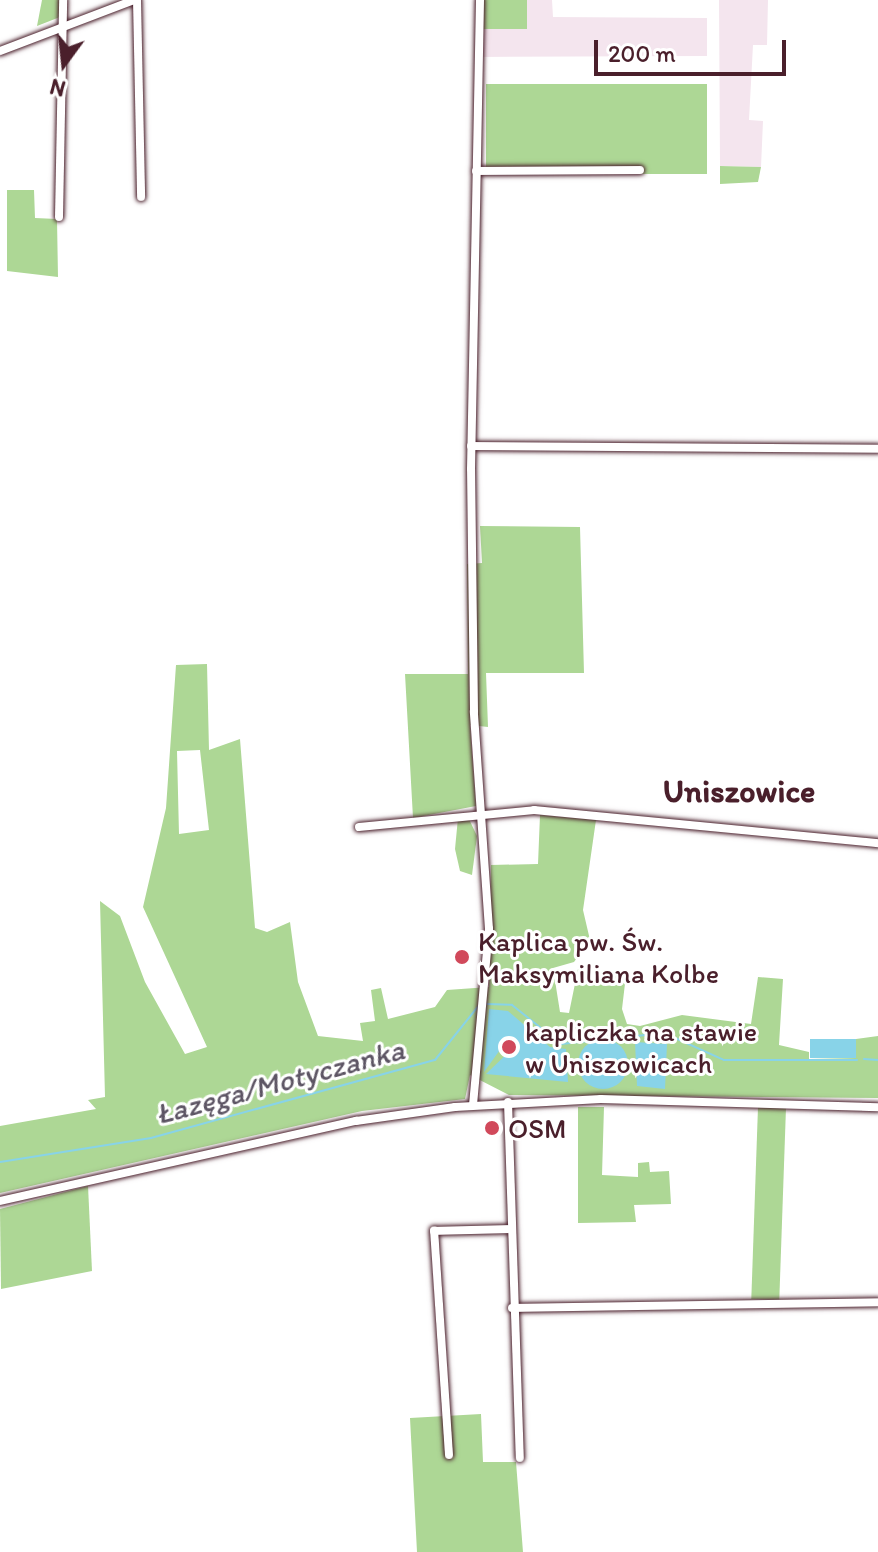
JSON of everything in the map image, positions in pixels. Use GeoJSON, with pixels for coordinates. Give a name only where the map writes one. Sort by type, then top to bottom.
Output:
{"type":"FeatureCollection","features":[{"type":"Feature","properties":{"kind":"street"},"geometry":{"type":"LineString","coordinates":[[59,217],[60,28],[63,0]]}},
{"type":"Feature","properties":{"kind":"street"},"geometry":{"type":"LineString","coordinates":[[0,51],[136,0],[141,197]]}},
{"type":"Feature","properties":{"kind":"street"},"geometry":{"type":"LineString","coordinates":[[473,1105],[479,1010],[489,929],[482,815],[471,446],[480,0]]}},
{"type":"Feature","properties":{"kind":"street"},"geometry":{"type":"LineString","coordinates":[[476,171],[640,170]]}},
{"type":"Feature","properties":{"kind":"street"},"geometry":{"type":"LineString","coordinates":[[471,446],[878,449]]}},
{"type":"Feature","properties":{"kind":"street"},"geometry":{"type":"LineString","coordinates":[[359,827],[534,810],[878,843]]}},
{"type":"Feature","properties":{"kind":"street"},"geometry":{"type":"LineString","coordinates":[[508,1102],[508,1229],[520,1458]]}},
{"type":"Feature","properties":{"kind":"street"},"geometry":{"type":"LineString","coordinates":[[0,1201],[348,1122],[473,1105],[508,1102],[878,1107]]}},
{"type":"Feature","properties":{"kind":"street"},"geometry":{"type":"LineString","coordinates":[[449,1455],[434,1231],[508,1229]]}},
{"type":"Feature","properties":{"kind":"street"},"geometry":{"type":"LineString","coordinates":[[512,1308],[878,1302]]}},
{"type":"Feature","properties":{"kind":"shaded area"},"geometry":{"type":"Polygon","coordinates":[[[527,0],[552,0],[553,17],[707,18],[707,56],[479,57],[480,29],[527,28],[527,0]]]}},
{"type":"Feature","properties":{"kind":"shaded area"},"geometry":{"type":"Polygon","coordinates":[[[719,0],[768,0],[767,45],[753,45],[749,120],[763,121],[761,167],[720,166],[719,0]]]}},
{"type":"Feature","properties":{"kind":"green space"},"geometry":{"type":"Polygon","coordinates":[[[42,0],[63,0],[60,17],[37,26],[42,0]]]}},
{"type":"Feature","properties":{"kind":"green space"},"geometry":{"type":"Polygon","coordinates":[[[482,0],[527,0],[527,29],[482,29],[482,0]]]}},
{"type":"Feature","properties":{"kind":"green space"},"geometry":{"type":"Polygon","coordinates":[[[486,84],[707,84],[707,174],[486,174],[486,84]]]}},
{"type":"Feature","properties":{"kind":"green space"},"geometry":{"type":"Polygon","coordinates":[[[720,166],[761,167],[758,182],[720,184],[720,166]]]}},
{"type":"Feature","properties":{"kind":"green space"},"geometry":{"type":"Polygon","coordinates":[[[7,190],[34,190],[35,218],[57,219],[58,277],[7,271],[7,190]]]}},
{"type":"Feature","properties":{"kind":"green space"},"geometry":{"type":"Polygon","coordinates":[[[480,526],[580,527],[584,673],[486,673],[488,727],[470,725],[476,806],[413,818],[405,674],[468,674],[467,564],[482,563],[480,526]]]}},
{"type":"Feature","properties":{"kind":"green space"},"geometry":{"type":"Polygon","coordinates":[[[207,664],[209,750],[240,739],[255,928],[267,932],[290,922],[298,982],[318,1036],[363,1041],[360,1023],[375,1021],[371,990],[381,988],[388,1019],[435,1007],[447,990],[489,987],[491,865],[538,864],[540,815],[596,820],[583,910],[590,940],[574,962],[553,968],[560,1012],[569,1013],[578,969],[626,975],[622,1009],[627,1024],[640,1026],[682,1015],[751,1024],[758,977],[783,979],[779,1045],[809,1052],[809,1059],[855,1058],[856,1039],[878,1036],[878,1098],[509,1095],[470,1075],[465,1099],[362,1111],[0,1193],[0,1126],[96,1109],[88,1100],[105,1097],[100,901],[120,916],[145,982],[185,1054],[207,1047],[143,907],[166,808],[176,665],[207,664]],[[200,750],[177,751],[179,834],[209,830],[200,750]]]}},
{"type":"Feature","properties":{"kind":"green space"},"geometry":{"type":"Polygon","coordinates":[[[468,817],[477,836],[472,875],[460,871],[455,849],[458,818],[468,817]]]}},
{"type":"Feature","properties":{"kind":"green space"},"geometry":{"type":"Polygon","coordinates":[[[578,1107],[604,1107],[602,1175],[638,1177],[638,1163],[649,1162],[650,1172],[669,1171],[671,1204],[634,1205],[636,1222],[578,1223],[578,1107]]]}},
{"type":"Feature","properties":{"kind":"green space"},"geometry":{"type":"Polygon","coordinates":[[[758,1107],[786,1108],[779,1300],[751,1299],[758,1107]]]}},
{"type":"Feature","properties":{"kind":"green space"},"geometry":{"type":"Polygon","coordinates":[[[88,1186],[92,1271],[1,1289],[0,1209],[88,1186]]]}},
{"type":"Feature","properties":{"kind":"green space"},"geometry":{"type":"Polygon","coordinates":[[[481,1414],[483,1462],[516,1462],[523,1552],[417,1552],[410,1418],[481,1414]]]}},
{"type":"Feature","properties":{"kind":"water"},"geometry":{"type":"Polygon","coordinates":[[[489,1009],[508,1011],[550,1047],[566,1049],[568,1082],[486,1074],[514,1047],[505,1043],[484,1072],[489,1009]]]}},
{"type":"Feature","properties":{"kind":"water"},"geometry":{"type":"Polygon","coordinates":[[[603,1039],[621,1046],[628,1064],[621,1082],[603,1089],[585,1082],[578,1064],[585,1046],[603,1039]]]}},
{"type":"Feature","properties":{"kind":"water"},"geometry":{"type":"Polygon","coordinates":[[[810,1039],[856,1039],[856,1058],[810,1058],[810,1039]]]}},
{"type":"Feature","properties":{"kind":"water"},"geometry":{"type":"Polygon","coordinates":[[[635,1042],[667,1044],[665,1089],[637,1086],[635,1042]]]}},
{"type":"Feature","properties":{"kind":"waterway","name":"Łazęga/Motyczanka"},"geometry":{"type":"LineString","coordinates":[[0,1162],[151,1138],[435,1060],[480,1004]]}},
{"type":"Feature","properties":{"kind":"waterway","name":"Łazęga/Motyczanka"},"geometry":{"type":"LineString","coordinates":[[487,1004],[512,1005],[561,1044],[664,1033],[724,1060],[857,1060]]}},
{"type":"Feature","properties":{"kind":"waterway","name":"Łazęga/Motyczanka"},"geometry":{"type":"LineString","coordinates":[[864,1059],[878,1060]]}},
{"type":"Feature","properties":{"kind":"place","name":"Kaplica pw. Św. Maksymiliana Kolbe"},"geometry":{"type":"Point","coordinates":[462,957]}},
{"type":"Feature","properties":{"kind":"place","name":"kapliczka na stawie w Uniszowicach"},"geometry":{"type":"Point","coordinates":[509,1047]}},
{"type":"Feature","properties":{"kind":"place","name":"OSM"},"geometry":{"type":"Point","coordinates":[492,1128]}},
{"type":"Feature","properties":{"kind":"district","name":"Uniszowice"},"geometry":{"type":"Point","coordinates":[739,791]}}]}
